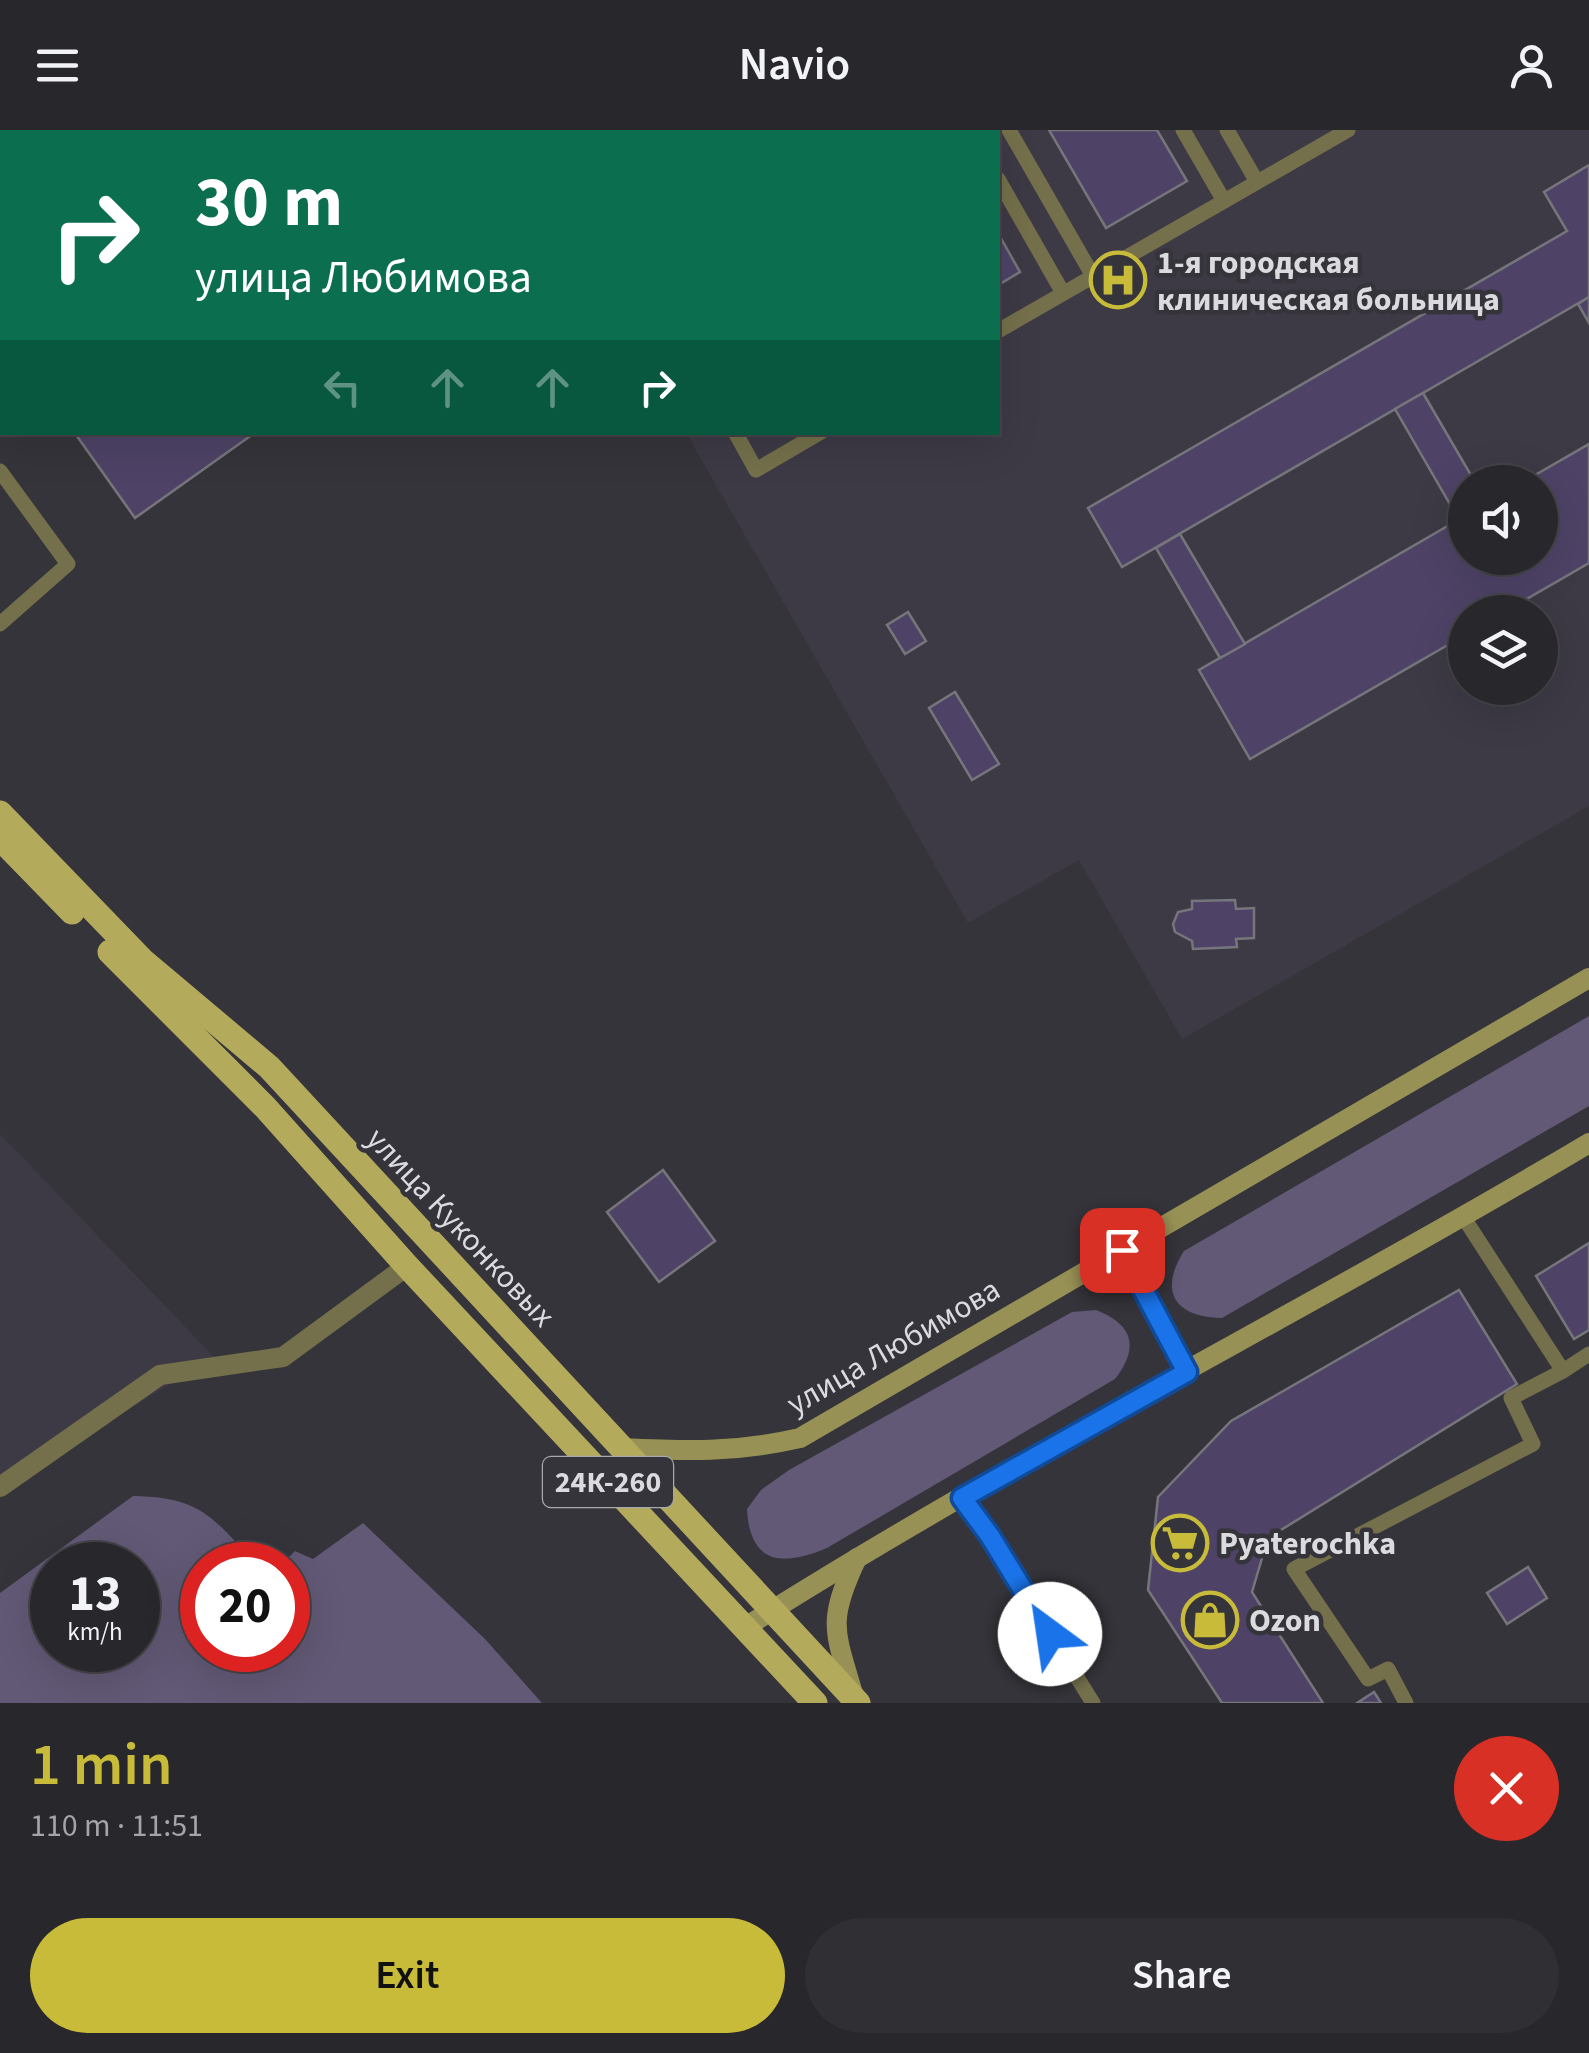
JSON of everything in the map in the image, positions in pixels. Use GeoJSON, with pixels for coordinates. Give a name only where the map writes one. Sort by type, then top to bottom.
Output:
{"type":"FeatureCollection","features":[{"type":"Feature","properties":{"kind":"main road","name":"улица Куконковых"},"geometry":{"type":"LineString","coordinates":[[0,812],[142,960],[269,1067],[856,1701]]}},
{"type":"Feature","properties":{"kind":"main road","name":"улица Куконковых"},"geometry":{"type":"LineString","coordinates":[[0,838],[265,1106],[407,1266],[814,1703]]}},
{"type":"Feature","properties":{"kind":"main road","name":"улица Любимова"},"geometry":{"type":"LineString","coordinates":[[621,1448],[713,1452],[751,1449],[800,1438],[1589,978]]}},
{"type":"Feature","properties":{"kind":"main road"},"geometry":{"type":"LineString","coordinates":[[744,1628],[858,1556],[1464,1218],[1589,1143]]}},
{"type":"Feature","properties":{"kind":"main road"},"geometry":{"type":"LineString","coordinates":[[1122,1250],[1187,1372]]}},
{"type":"Feature","properties":{"kind":"main road"},"geometry":{"type":"LineString","coordinates":[[856,1701],[835,1629],[838,1598],[858,1556]]}},
{"type":"Feature","properties":{"kind":"street"},"geometry":{"type":"LineString","coordinates":[[0,1487],[160,1374],[283,1356],[407,1266]]}},
{"type":"Feature","properties":{"kind":"lane"},"geometry":{"type":"LineString","coordinates":[[1009,130],[1093,276]]}},
{"type":"Feature","properties":{"kind":"lane"},"geometry":{"type":"LineString","coordinates":[[1183,130],[1224,202]]}},
{"type":"Feature","properties":{"kind":"lane"},"geometry":{"type":"LineString","coordinates":[[1227,130],[1257,182]]}},
{"type":"Feature","properties":{"kind":"lane"},"geometry":{"type":"LineString","coordinates":[[1000,330],[1348,130]]}},
{"type":"Feature","properties":{"kind":"lane"},"geometry":{"type":"LineString","coordinates":[[1000,183],[1063,293]]}},
{"type":"Feature","properties":{"kind":"lane"},"geometry":{"type":"LineString","coordinates":[[736,435],[756,470],[815,435]]}},
{"type":"Feature","properties":{"kind":"lane"},"geometry":{"type":"LineString","coordinates":[[0,470],[68,564],[0,624]]}},
{"type":"Feature","properties":{"kind":"lane"},"geometry":{"type":"LineString","coordinates":[[1464,1218],[1563,1371]]}},
{"type":"Feature","properties":{"kind":"lane"},"geometry":{"type":"LineString","coordinates":[[1406,1703],[1388,1669],[1368,1679],[1294,1569],[1533,1444],[1511,1398],[1589,1354]]}},
{"type":"Feature","properties":{"kind":"lane"},"geometry":{"type":"LineString","coordinates":[[962,1498],[990,1536],[1093,1703]]}},
{"type":"Feature","properties":{"kind":"shaded area"},"geometry":{"type":"Polygon","coordinates":[[[1000,130],[1589,130],[1589,806],[1182,1039],[1079,860],[968,923],[687,435],[1000,435],[1000,130]]]}},
{"type":"Feature","properties":{"kind":"shaded area"},"geometry":{"type":"Polygon","coordinates":[[[1589,1016],[1589,1106],[1222,1318],[1193,1313],[1176,1300],[1172,1279],[1184,1251],[1589,1016]]]}},
{"type":"Feature","properties":{"kind":"shaded area"},"geometry":{"type":"Polygon","coordinates":[[[0,1134],[214,1357],[0,1488],[0,1134]]]}},
{"type":"Feature","properties":{"kind":"shaded area"},"geometry":{"type":"Polygon","coordinates":[[[1096,1310],[1118,1323],[1129,1338],[1128,1357],[1115,1379],[827,1548],[784,1559],[772,1557],[755,1542],[747,1509],[761,1490],[789,1470],[1072,1312],[1096,1310]]]}},
{"type":"Feature","properties":{"kind":"shaded area"},"geometry":{"type":"Polygon","coordinates":[[[133,1496],[191,1506],[217,1523],[235,1542],[180,1542],[180,1672],[310,1672],[310,1558],[363,1523],[485,1639],[542,1703],[0,1703],[0,1593],[30,1571],[30,1672],[160,1672],[160,1542],[70,1542],[133,1496]]]}},
{"type":"Feature","properties":{"kind":"building"},"geometry":{"type":"Polygon","coordinates":[[[1049,130],[1157,130],[1187,181],[1106,228],[1049,130]]]}},
{"type":"Feature","properties":{"kind":"building"},"geometry":{"type":"Polygon","coordinates":[[[1589,165],[1589,297],[1122,567],[1088,508],[1567,231],[1544,192],[1589,165]]]}},
{"type":"Feature","properties":{"kind":"building"},"geometry":{"type":"Polygon","coordinates":[[[1000,237],[1020,272],[1000,284],[1000,237]]]}},
{"type":"Feature","properties":{"kind":"building"},"geometry":{"type":"Polygon","coordinates":[[[1589,297],[1589,323],[1578,304],[1589,297]]]}},
{"type":"Feature","properties":{"kind":"building"},"geometry":{"type":"Polygon","coordinates":[[[1423,393],[1465,465],[1448,465],[1448,501],[1395,409],[1423,393]]]}},
{"type":"Feature","properties":{"kind":"building"},"geometry":{"type":"Polygon","coordinates":[[[76,435],[252,435],[135,518],[76,435]]]}},
{"type":"Feature","properties":{"kind":"building"},"geometry":{"type":"Polygon","coordinates":[[[1589,444],[1589,563],[1533,595],[1448,595],[1448,645],[1250,759],[1199,670],[1448,526],[1448,575],[1558,575],[1558,465],[1553,465],[1589,444]]]}},
{"type":"Feature","properties":{"kind":"building"},"geometry":{"type":"Polygon","coordinates":[[[1180,534],[1245,644],[1220,658],[1156,548],[1180,534]]]}},
{"type":"Feature","properties":{"kind":"building"},"geometry":{"type":"Polygon","coordinates":[[[908,612],[926,641],[905,654],[887,625],[908,612]]]}},
{"type":"Feature","properties":{"kind":"building"},"geometry":{"type":"Polygon","coordinates":[[[955,692],[999,764],[972,780],[929,708],[955,692]]]}},
{"type":"Feature","properties":{"kind":"building"},"geometry":{"type":"Polygon","coordinates":[[[1235,900],[1236,909],[1254,908],[1254,938],[1236,939],[1237,947],[1193,949],[1192,941],[1175,932],[1173,924],[1178,912],[1192,909],[1192,901],[1235,900]]]}},
{"type":"Feature","properties":{"kind":"building"},"geometry":{"type":"Polygon","coordinates":[[[663,1170],[715,1241],[659,1282],[607,1212],[663,1170]]]}},
{"type":"Feature","properties":{"kind":"building"},"geometry":{"type":"Polygon","coordinates":[[[1589,1243],[1589,1330],[1574,1339],[1536,1276],[1589,1243]]]}},
{"type":"Feature","properties":{"kind":"building"},"geometry":{"type":"Polygon","coordinates":[[[1459,1290],[1517,1384],[1268,1538],[1252,1592],[1323,1703],[1222,1703],[1148,1590],[1158,1497],[1231,1421],[1459,1290]]]}},
{"type":"Feature","properties":{"kind":"building"},"geometry":{"type":"Polygon","coordinates":[[[1528,1567],[1547,1598],[1507,1624],[1487,1593],[1528,1567]]]}},
{"type":"Feature","properties":{"kind":"building"},"geometry":{"type":"Polygon","coordinates":[[[1374,1692],[1381,1703],[1357,1703],[1374,1692]]]}},
{"type":"Feature","properties":{"kind":"place","name":"1-я городская клиническая больница"},"geometry":{"type":"Point","coordinates":[1118,280]}},
{"type":"Feature","properties":{"kind":"place","name":"Pyaterochka"},"geometry":{"type":"Point","coordinates":[1180,1543]}},
{"type":"Feature","properties":{"kind":"place","name":"Ozon"},"geometry":{"type":"Point","coordinates":[1210,1620]}},
{"type":"Feature","properties":{"kind":"route"},"geometry":{"type":"LineString","coordinates":[[1050,1634],[962,1498],[1187,1372],[1122,1250]]}}]}
